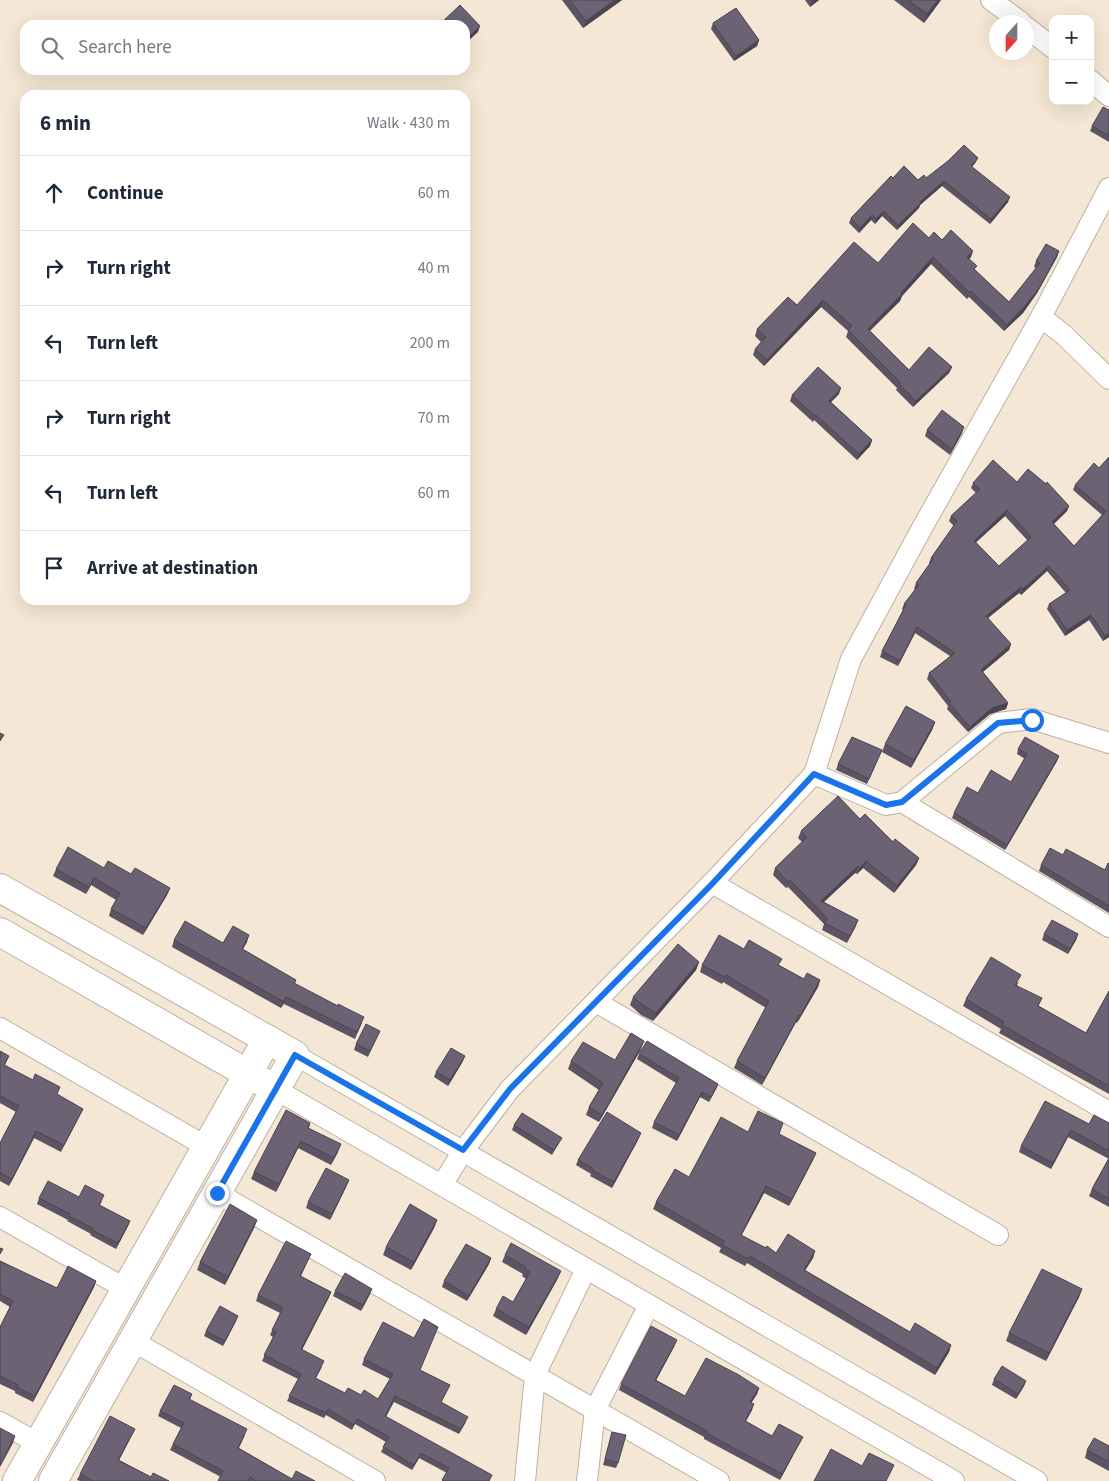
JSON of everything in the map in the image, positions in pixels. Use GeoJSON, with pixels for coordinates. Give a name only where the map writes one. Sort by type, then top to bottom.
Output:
{"type":"FeatureCollection","features":[{"type":"Feature","properties":{"kind":"street"},"geometry":{"type":"LineString","coordinates":[[991,0],[1011,15]]}},
{"type":"Feature","properties":{"kind":"street"},"geometry":{"type":"LineString","coordinates":[[1034,33],[1049,45]]}},
{"type":"Feature","properties":{"kind":"street"},"geometry":{"type":"LineString","coordinates":[[1094,83],[1109,96]]}},
{"type":"Feature","properties":{"kind":"street"},"geometry":{"type":"LineString","coordinates":[[442,1185],[463,1150],[510,1089],[712,884],[814,774],[851,659],[922,528],[1041,317],[1109,188]]}},
{"type":"Feature","properties":{"kind":"street"},"geometry":{"type":"LineString","coordinates":[[1041,317],[1064,335],[1109,379]]}},
{"type":"Feature","properties":{"kind":"street"},"geometry":{"type":"LineString","coordinates":[[814,774],[886,805],[902,802],[998,723],[1032,720],[1109,743]]}},
{"type":"Feature","properties":{"kind":"street"},"geometry":{"type":"LineString","coordinates":[[902,802],[1109,927]]}},
{"type":"Feature","properties":{"kind":"street"},"geometry":{"type":"LineString","coordinates":[[712,884],[1109,1112]]}},
{"type":"Feature","properties":{"kind":"street"},"geometry":{"type":"LineString","coordinates":[[0,888],[463,1150],[1037,1481]]}},
{"type":"Feature","properties":{"kind":"street"},"geometry":{"type":"LineString","coordinates":[[0,932],[954,1481]]}},
{"type":"Feature","properties":{"kind":"street"},"geometry":{"type":"LineString","coordinates":[[596,1002],[998,1235]]}},
{"type":"Feature","properties":{"kind":"street"},"geometry":{"type":"LineString","coordinates":[[0,1028],[207,1147]]}},
{"type":"Feature","properties":{"kind":"street"},"geometry":{"type":"LineString","coordinates":[[17,1481],[267,1039]]}},
{"type":"Feature","properties":{"kind":"street"},"geometry":{"type":"LineString","coordinates":[[53,1481],[295,1055]]}},
{"type":"Feature","properties":{"kind":"street"},"geometry":{"type":"LineString","coordinates":[[217,1193],[719,1481]]}},
{"type":"Feature","properties":{"kind":"street"},"geometry":{"type":"LineString","coordinates":[[0,1217],[126,1289]]}},
{"type":"Feature","properties":{"kind":"street"},"geometry":{"type":"LineString","coordinates":[[525,1481],[535,1375],[586,1269]]}},
{"type":"Feature","properties":{"kind":"street"},"geometry":{"type":"LineString","coordinates":[[587,1481],[595,1410],[650,1305]]}},
{"type":"Feature","properties":{"kind":"street"},"geometry":{"type":"LineString","coordinates":[[133,1341],[375,1481]]}},
{"type":"Feature","properties":{"kind":"street"},"geometry":{"type":"LineString","coordinates":[[0,1422],[39,1444]]}},
{"type":"Feature","properties":{"kind":"building"},"geometry":{"type":"Polygon","coordinates":[[[570,0],[615,0],[586,21],[570,0]]]}},
{"type":"Feature","properties":{"kind":"building"},"geometry":{"type":"Polygon","coordinates":[[[908,0],[938,0],[927,14],[908,0]]]}},
{"type":"Feature","properties":{"kind":"building"},"geometry":{"type":"Polygon","coordinates":[[[460,5],[480,26],[470,36],[470,20],[444,20],[460,5]]]}},
{"type":"Feature","properties":{"kind":"building"},"geometry":{"type":"Polygon","coordinates":[[[736,8],[759,40],[736,56],[713,23],[736,8]]]}},
{"type":"Feature","properties":{"kind":"building"},"geometry":{"type":"Polygon","coordinates":[[[1103,107],[1109,110],[1109,136],[1092,126],[1103,107]]]}},
{"type":"Feature","properties":{"kind":"building"},"geometry":{"type":"Polygon","coordinates":[[[964,145],[978,158],[971,166],[1010,197],[991,219],[944,181],[898,225],[884,211],[876,219],[872,215],[860,228],[851,218],[891,176],[893,178],[904,166],[918,180],[924,175],[926,178],[948,161],[964,145]]]}},
{"type":"Feature","properties":{"kind":"building"},"geometry":{"type":"Polygon","coordinates":[[[913,223],[929,238],[934,232],[942,240],[951,230],[973,251],[967,257],[977,266],[974,269],[1009,302],[1040,263],[1036,261],[1046,244],[1059,251],[1040,287],[1007,325],[933,257],[902,294],[868,329],[909,370],[929,347],[952,367],[916,401],[899,384],[900,382],[848,330],[852,326],[823,300],[767,360],[755,349],[766,337],[757,329],[788,297],[797,305],[854,242],[878,263],[913,223]]]}},
{"type":"Feature","properties":{"kind":"building"},"geometry":{"type":"Polygon","coordinates":[[[818,367],[841,388],[829,401],[872,440],[859,454],[792,395],[818,367]]]}},
{"type":"Feature","properties":{"kind":"building"},"geometry":{"type":"Polygon","coordinates":[[[942,410],[964,427],[952,449],[927,430],[942,410]]]}},
{"type":"Feature","properties":{"kind":"building"},"geometry":{"type":"Polygon","coordinates":[[[1109,457],[1109,633],[1105,636],[1091,615],[1067,630],[1049,604],[1070,590],[1049,566],[1023,589],[1021,587],[986,616],[1011,644],[981,670],[1008,703],[992,708],[970,727],[949,703],[951,702],[929,673],[955,653],[917,627],[900,661],[882,651],[906,605],[904,604],[919,585],[916,583],[957,521],[951,516],[980,489],[973,483],[993,460],[1017,482],[1028,469],[1046,484],[1047,482],[1069,506],[1052,522],[1074,546],[1106,511],[1075,485],[1094,463],[1099,468],[1109,457]],[[1007,510],[974,541],[999,566],[1031,537],[1007,510]]]}},
{"type":"Feature","properties":{"kind":"building"},"geometry":{"type":"Polygon","coordinates":[[[906,706],[935,722],[914,760],[885,744],[906,706]]]}},
{"type":"Feature","properties":{"kind":"building"},"geometry":{"type":"Polygon","coordinates":[[[0,733],[4,735],[0,741],[0,733]]]}},
{"type":"Feature","properties":{"kind":"building"},"geometry":{"type":"Polygon","coordinates":[[[852,737],[882,750],[869,779],[838,764],[852,737]]]}},
{"type":"Feature","properties":{"kind":"building"},"geometry":{"type":"Polygon","coordinates":[[[1025,737],[1059,756],[1007,845],[954,813],[967,787],[978,793],[991,770],[1011,782],[1027,754],[1018,749],[1025,737]]]}},
{"type":"Feature","properties":{"kind":"building"},"geometry":{"type":"Polygon","coordinates":[[[838,796],[860,819],[865,814],[893,842],[895,839],[919,858],[897,886],[866,861],[860,868],[858,866],[821,901],[858,920],[850,936],[824,923],[827,918],[790,880],[788,882],[775,868],[807,837],[801,831],[838,796]]]}},
{"type":"Feature","properties":{"kind":"building"},"geometry":{"type":"Polygon","coordinates":[[[68,847],[104,868],[108,861],[131,874],[135,868],[170,888],[146,928],[111,909],[120,893],[94,878],[89,887],[56,869],[68,847]]]}},
{"type":"Feature","properties":{"kind":"building"},"geometry":{"type":"Polygon","coordinates":[[[1050,848],[1063,855],[1066,849],[1105,870],[1108,863],[1109,906],[1041,865],[1050,848]]]}},
{"type":"Feature","properties":{"kind":"building"},"geometry":{"type":"Polygon","coordinates":[[[1052,920],[1078,934],[1070,949],[1044,934],[1052,920]]]}},
{"type":"Feature","properties":{"kind":"building"},"geometry":{"type":"Polygon","coordinates":[[[185,921],[223,943],[233,926],[249,935],[242,949],[296,980],[294,983],[364,1017],[357,1032],[286,997],[284,1002],[174,940],[185,921]]]}},
{"type":"Feature","properties":{"kind":"building"},"geometry":{"type":"Polygon","coordinates":[[[719,935],[744,949],[749,940],[782,959],[778,965],[804,979],[807,973],[820,980],[765,1078],[737,1061],[769,1001],[726,975],[725,977],[702,965],[719,935]]]}},
{"type":"Feature","properties":{"kind":"building"},"geometry":{"type":"Polygon","coordinates":[[[678,944],[699,962],[656,1013],[633,997],[678,944]]]}},
{"type":"Feature","properties":{"kind":"building"},"geometry":{"type":"Polygon","coordinates":[[[991,957],[1021,975],[1015,985],[1042,998],[1038,1006],[1086,1033],[1109,991],[1109,1086],[1002,1025],[1004,1022],[966,999],[991,957]]]}},
{"type":"Feature","properties":{"kind":"building"},"geometry":{"type":"Polygon","coordinates":[[[366,1024],[380,1031],[370,1051],[356,1044],[366,1024]]]}},
{"type":"Feature","properties":{"kind":"building"},"geometry":{"type":"Polygon","coordinates":[[[631,1033],[644,1041],[602,1115],[589,1107],[603,1083],[571,1061],[583,1042],[615,1060],[631,1033]]]}},
{"type":"Feature","properties":{"kind":"building"},"geometry":{"type":"Polygon","coordinates":[[[647,1041],[718,1084],[711,1097],[702,1092],[679,1135],[654,1122],[679,1078],[639,1054],[647,1041]]]}},
{"type":"Feature","properties":{"kind":"building"},"geometry":{"type":"Polygon","coordinates":[[[451,1048],[465,1056],[450,1080],[436,1072],[451,1048]]]}},
{"type":"Feature","properties":{"kind":"building"},"geometry":{"type":"Polygon","coordinates":[[[0,1051],[9,1056],[4,1065],[33,1080],[35,1074],[60,1087],[57,1094],[83,1109],[64,1145],[36,1131],[12,1179],[0,1173],[0,1143],[19,1106],[0,1096],[0,1051]]]}},
{"type":"Feature","properties":{"kind":"building"},"geometry":{"type":"Polygon","coordinates":[[[1045,1101],[1089,1124],[1094,1115],[1109,1123],[1109,1151],[1071,1130],[1053,1163],[1021,1146],[1045,1101]]]}},
{"type":"Feature","properties":{"kind":"building"},"geometry":{"type":"Polygon","coordinates":[[[286,1110],[310,1123],[308,1128],[341,1144],[334,1158],[301,1141],[279,1184],[254,1172],[286,1110]]]}},
{"type":"Feature","properties":{"kind":"building"},"geometry":{"type":"Polygon","coordinates":[[[758,1111],[783,1123],[779,1134],[816,1153],[792,1199],[766,1186],[741,1235],[766,1248],[767,1246],[776,1253],[788,1234],[815,1251],[804,1270],[910,1332],[915,1323],[951,1345],[937,1368],[750,1256],[748,1259],[722,1245],[724,1241],[656,1202],[675,1169],[689,1177],[721,1117],[748,1132],[758,1111]]]}},
{"type":"Feature","properties":{"kind":"building"},"geometry":{"type":"Polygon","coordinates":[[[607,1112],[641,1133],[614,1182],[578,1160],[607,1112]]]}},
{"type":"Feature","properties":{"kind":"building"},"geometry":{"type":"Polygon","coordinates":[[[522,1113],[562,1138],[554,1150],[514,1125],[522,1113]]]}},
{"type":"Feature","properties":{"kind":"building"},"geometry":{"type":"Polygon","coordinates":[[[1109,1158],[1109,1199],[1092,1189],[1109,1158]]]}},
{"type":"Feature","properties":{"kind":"building"},"geometry":{"type":"Polygon","coordinates":[[[326,1168],[349,1180],[332,1214],[308,1202],[326,1168]]]}},
{"type":"Feature","properties":{"kind":"building"},"geometry":{"type":"Polygon","coordinates":[[[48,1181],[79,1197],[85,1185],[104,1195],[99,1205],[130,1221],[118,1243],[92,1230],[93,1228],[69,1216],[70,1214],[39,1198],[48,1181]]]}},
{"type":"Feature","properties":{"kind":"building"},"geometry":{"type":"Polygon","coordinates":[[[230,1204],[257,1220],[228,1277],[200,1262],[230,1204]]]}},
{"type":"Feature","properties":{"kind":"building"},"geometry":{"type":"Polygon","coordinates":[[[410,1204],[437,1220],[414,1262],[386,1247],[410,1204]]]}},
{"type":"Feature","properties":{"kind":"building"},"geometry":{"type":"Polygon","coordinates":[[[286,1241],[311,1254],[300,1276],[331,1292],[301,1349],[324,1361],[315,1378],[345,1393],[348,1388],[361,1395],[364,1390],[378,1399],[393,1374],[364,1359],[383,1322],[414,1338],[424,1319],[438,1327],[420,1370],[450,1385],[441,1402],[468,1417],[461,1429],[395,1396],[385,1416],[492,1475],[489,1481],[443,1481],[449,1468],[421,1453],[414,1465],[383,1447],[389,1437],[357,1419],[354,1425],[328,1409],[326,1413],[289,1396],[301,1374],[264,1355],[276,1332],[272,1330],[283,1308],[258,1295],[286,1241]]]}},
{"type":"Feature","properties":{"kind":"building"},"geometry":{"type":"Polygon","coordinates":[[[511,1243],[561,1271],[529,1327],[496,1309],[503,1296],[513,1302],[530,1272],[525,1269],[526,1267],[505,1255],[511,1243]]]}},
{"type":"Feature","properties":{"kind":"building"},"geometry":{"type":"Polygon","coordinates":[[[466,1244],[491,1258],[469,1296],[444,1281],[466,1244]]]}},
{"type":"Feature","properties":{"kind":"building"},"geometry":{"type":"Polygon","coordinates":[[[0,1261],[57,1288],[68,1266],[96,1281],[35,1396],[0,1376],[0,1327],[13,1301],[0,1294],[0,1261]]]}},
{"type":"Feature","properties":{"kind":"building"},"geometry":{"type":"Polygon","coordinates":[[[1042,1269],[1082,1289],[1049,1353],[1009,1333],[1042,1269]]]}},
{"type":"Feature","properties":{"kind":"building"},"geometry":{"type":"Polygon","coordinates":[[[345,1273],[372,1289],[363,1305],[335,1291],[345,1273]]]}},
{"type":"Feature","properties":{"kind":"building"},"geometry":{"type":"Polygon","coordinates":[[[220,1306],[238,1316],[225,1341],[206,1331],[220,1306]]]}},
{"type":"Feature","properties":{"kind":"building"},"geometry":{"type":"Polygon","coordinates":[[[651,1326],[677,1340],[655,1380],[685,1396],[706,1358],[759,1388],[750,1402],[754,1404],[745,1421],[772,1436],[779,1424],[803,1437],[782,1474],[621,1384],[651,1326]]]}},
{"type":"Feature","properties":{"kind":"building"},"geometry":{"type":"Polygon","coordinates":[[[1002,1366],[1026,1381],[1018,1394],[994,1379],[1002,1366]]]}},
{"type":"Feature","properties":{"kind":"building"},"geometry":{"type":"Polygon","coordinates":[[[174,1385],[192,1394],[189,1399],[247,1429],[238,1448],[292,1479],[296,1471],[315,1481],[256,1481],[250,1477],[248,1481],[218,1481],[223,1471],[173,1444],[184,1423],[160,1411],[174,1385]]]}},
{"type":"Feature","properties":{"kind":"building"},"geometry":{"type":"Polygon","coordinates":[[[110,1416],[135,1429],[118,1460],[151,1477],[153,1473],[169,1481],[93,1481],[80,1474],[110,1416]]]}},
{"type":"Feature","properties":{"kind":"building"},"geometry":{"type":"Polygon","coordinates":[[[0,1428],[15,1436],[0,1465],[0,1428]]]}},
{"type":"Feature","properties":{"kind":"building"},"geometry":{"type":"Polygon","coordinates":[[[612,1432],[626,1435],[618,1463],[605,1459],[612,1432]]]}},
{"type":"Feature","properties":{"kind":"building"},"geometry":{"type":"Polygon","coordinates":[[[1094,1438],[1109,1446],[1109,1462],[1087,1450],[1094,1438]]]}},
{"type":"Feature","properties":{"kind":"building"},"geometry":{"type":"Polygon","coordinates":[[[831,1449],[862,1466],[869,1453],[894,1465],[886,1481],[814,1481],[831,1449]]]}},
{"type":"Feature","properties":{"kind":"route"},"geometry":{"type":"LineString","coordinates":[[217,1193],[295,1055],[463,1150],[510,1089],[712,884],[814,774],[886,805],[902,802],[998,723],[1032,720]]}}]}
